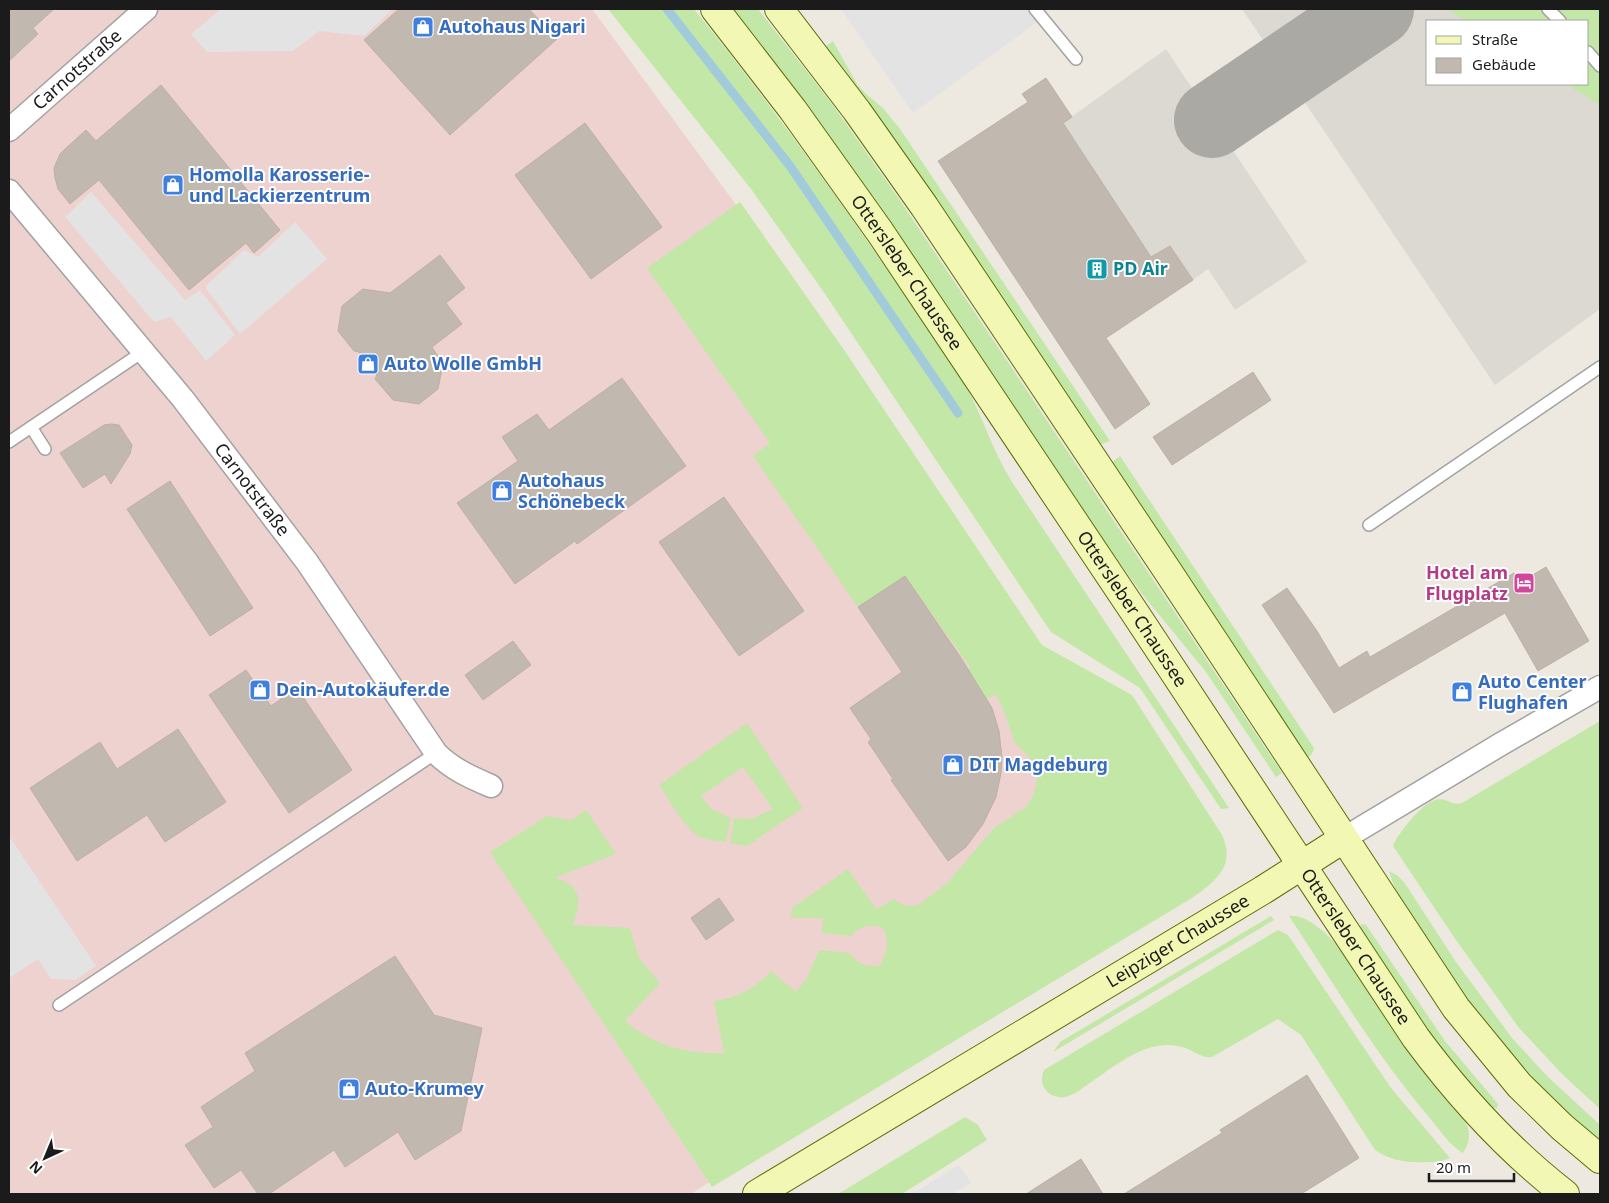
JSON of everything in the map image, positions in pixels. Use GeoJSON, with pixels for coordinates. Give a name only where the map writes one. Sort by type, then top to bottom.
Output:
{"type":"FeatureCollection","features":[{"type":"Feature","properties":{"kind":"main road","name":"Ottersleber Chaussee"},"geometry":{"type":"LineString","coordinates":[[715,9],[793,110],[880,232],[1139,618],[1398,1011],[1436,1064],[1494,1131],[1527,1163],[1565,1194]]}},
{"type":"Feature","properties":{"kind":"main road"},"geometry":{"type":"LineString","coordinates":[[779,9],[857,111],[924,206],[1456,1008],[1519,1085],[1600,1159]]}},
{"type":"Feature","properties":{"kind":"main road","name":"Leipziger Chaussee"},"geometry":{"type":"LineString","coordinates":[[757,1194],[1343,839]]}},
{"type":"Feature","properties":{"kind":"street","name":"Carnotstraße"},"geometry":{"type":"LineString","coordinates":[[9,130],[146,9]]}},
{"type":"Feature","properties":{"kind":"street","name":"Carnotstraße"},"geometry":{"type":"LineString","coordinates":[[9,192],[183,398],[307,562],[436,753],[459,772],[491,786]]}},
{"type":"Feature","properties":{"kind":"street","name":"Leipziger Chaussee"},"geometry":{"type":"LineString","coordinates":[[1343,839],[1600,687]]}},
{"type":"Feature","properties":{"kind":"lane"},"geometry":{"type":"LineString","coordinates":[[1035,9],[1076,59]]}},
{"type":"Feature","properties":{"kind":"lane"},"geometry":{"type":"LineString","coordinates":[[1548,9],[1559,20]]}},
{"type":"Feature","properties":{"kind":"lane"},"geometry":{"type":"LineString","coordinates":[[1589,53],[1600,66]]}},
{"type":"Feature","properties":{"kind":"lane"},"geometry":{"type":"LineString","coordinates":[[9,442],[144,351]]}},
{"type":"Feature","properties":{"kind":"lane"},"geometry":{"type":"LineString","coordinates":[[1369,526],[1600,367]]}},
{"type":"Feature","properties":{"kind":"lane"},"geometry":{"type":"LineString","coordinates":[[31,428],[45,449]]}},
{"type":"Feature","properties":{"kind":"lane"},"geometry":{"type":"LineString","coordinates":[[59,1004],[436,753]]}},
{"type":"Feature","properties":{"kind":"shaded area"},"geometry":{"type":"Polygon","coordinates":[[[9,9],[592,9],[832,335],[1037,653],[1130,700],[714,1179],[691,1194],[9,1194],[9,9]]]}},
{"type":"Feature","properties":{"kind":"shaded area"},"geometry":{"type":"Polygon","coordinates":[[[221,9],[393,9],[364,36],[319,31],[293,51],[207,52],[191,34],[221,9]]]}},
{"type":"Feature","properties":{"kind":"shaded area"},"geometry":{"type":"Polygon","coordinates":[[[841,9],[1035,9],[1043,18],[913,113],[841,9]]]}},
{"type":"Feature","properties":{"kind":"shaded area"},"geometry":{"type":"Polygon","coordinates":[[[1242,9],[1600,9],[1600,309],[1495,385],[1242,9]]]}},
{"type":"Feature","properties":{"kind":"shaded area"},"geometry":{"type":"Polygon","coordinates":[[[1166,49],[1307,262],[1235,310],[1208,269],[1193,280],[1170,246],[1151,257],[1063,123],[1166,49]]]}},
{"type":"Feature","properties":{"kind":"shaded area"},"geometry":{"type":"Polygon","coordinates":[[[91,192],[185,300],[200,290],[235,335],[206,361],[171,317],[154,322],[65,217],[91,192]]]}},
{"type":"Feature","properties":{"kind":"shaded area"},"geometry":{"type":"Polygon","coordinates":[[[295,222],[327,259],[240,334],[205,287],[244,250],[258,257],[295,222]]]}},
{"type":"Feature","properties":{"kind":"shaded area"},"geometry":{"type":"Polygon","coordinates":[[[9,836],[96,966],[75,980],[51,979],[38,959],[9,978],[9,836]]]}},
{"type":"Feature","properties":{"kind":"shaded area"},"geometry":{"type":"Polygon","coordinates":[[[959,1165],[971,1183],[953,1194],[912,1194],[959,1165]]]}},
{"type":"Feature","properties":{"kind":"green space"},"geometry":{"type":"Polygon","coordinates":[[[608,9],[694,9],[730,54],[833,192],[963,381],[1012,482],[1229,808],[1221,809],[1140,688],[1051,632],[823,291],[751,189],[608,9]]]}},
{"type":"Feature","properties":{"kind":"green space"},"geometry":{"type":"Polygon","coordinates":[[[732,9],[758,9],[832,104],[899,199],[1282,773],[1276,777],[1206,672],[1143,595],[1111,551],[882,209],[784,74],[732,9]]]}},
{"type":"Feature","properties":{"kind":"green space"},"geometry":{"type":"Polygon","coordinates":[[[1448,9],[1600,9],[1600,105],[1568,85],[1589,85],[1589,20],[1465,20],[1448,9]]]}},
{"type":"Feature","properties":{"kind":"green space"},"geometry":{"type":"Polygon","coordinates":[[[833,41],[857,84],[883,108],[900,129],[1110,441],[1102,444],[1097,443],[902,150],[825,47],[833,41]]]}},
{"type":"Feature","properties":{"kind":"green space"},"geometry":{"type":"Polygon","coordinates":[[[740,202],[842,347],[1042,645],[1132,695],[1222,835],[1227,856],[1225,864],[1216,879],[1192,898],[712,1187],[490,852],[547,816],[572,820],[586,810],[616,854],[557,877],[572,887],[578,897],[573,925],[630,928],[639,958],[660,983],[625,1021],[648,1037],[671,1047],[696,1052],[724,1053],[714,1001],[723,1000],[746,991],[771,971],[796,992],[807,978],[819,950],[850,953],[856,960],[866,965],[879,966],[882,961],[886,952],[887,942],[883,928],[866,926],[851,936],[822,933],[823,918],[791,918],[792,908],[848,869],[876,909],[894,899],[901,904],[918,905],[947,883],[995,827],[1026,807],[1033,796],[1037,782],[1031,759],[1015,743],[996,694],[987,699],[981,689],[975,693],[962,674],[970,667],[905,576],[858,607],[753,456],[770,443],[647,268],[740,202]]]}},
{"type":"Feature","properties":{"kind":"green space"},"geometry":{"type":"Polygon","coordinates":[[[1120,456],[1314,748],[1312,754],[1306,759],[1112,462],[1120,456]]]}},
{"type":"Feature","properties":{"kind":"green space"},"geometry":{"type":"Polygon","coordinates":[[[1600,721],[1600,1109],[1563,1075],[1519,1028],[1456,940],[1393,846],[1400,833],[1413,818],[1433,800],[1445,800],[1456,804],[1462,803],[1600,721]]]}},
{"type":"Feature","properties":{"kind":"green space"},"geometry":{"type":"Polygon","coordinates":[[[747,723],[803,808],[747,846],[730,843],[734,818],[751,819],[773,809],[743,767],[701,796],[711,809],[731,818],[726,842],[698,836],[677,812],[659,785],[747,723]]]}},
{"type":"Feature","properties":{"kind":"green space"},"geometry":{"type":"Polygon","coordinates":[[[1389,871],[1404,882],[1456,962],[1512,1038],[1547,1076],[1600,1125],[1600,1141],[1550,1097],[1527,1073],[1485,1022],[1446,968],[1400,898],[1389,871]]]}},
{"type":"Feature","properties":{"kind":"green space"},"geometry":{"type":"Polygon","coordinates":[[[1271,916],[1274,920],[1053,1052],[1060,1042],[1271,916]]]}},
{"type":"Feature","properties":{"kind":"green space"},"geometry":{"type":"Polygon","coordinates":[[[1289,916],[1300,917],[1316,925],[1342,952],[1417,1064],[1440,1094],[1465,1121],[1469,1137],[1463,1153],[1445,1137],[1391,1069],[1289,916]]]}},
{"type":"Feature","properties":{"kind":"green space"},"geometry":{"type":"Polygon","coordinates":[[[1361,924],[1366,925],[1445,1041],[1498,1104],[1497,1108],[1492,1109],[1441,1049],[1360,929],[1361,924]]]}},
{"type":"Feature","properties":{"kind":"green space"},"geometry":{"type":"Polygon","coordinates":[[[1278,930],[1288,935],[1391,1088],[1450,1158],[1435,1162],[1406,1162],[1387,1157],[1375,1150],[1301,1035],[1278,1019],[1212,1057],[1203,1056],[1178,1046],[1157,1046],[1129,1057],[1071,1095],[1058,1097],[1052,1095],[1044,1088],[1042,1077],[1044,1070],[1278,930]]]}},
{"type":"Feature","properties":{"kind":"green space"},"geometry":{"type":"Polygon","coordinates":[[[965,1117],[978,1125],[987,1140],[902,1194],[838,1194],[965,1117]]]}},
{"type":"Feature","properties":{"kind":"building"},"geometry":{"type":"Polygon","coordinates":[[[9,9],[54,9],[33,28],[38,34],[9,61],[9,9]]]}},
{"type":"Feature","properties":{"kind":"building"},"geometry":{"type":"Polygon","coordinates":[[[399,9],[529,9],[557,39],[450,135],[364,40],[399,9]]]}},
{"type":"Feature","properties":{"kind":"building","name":"PD Air"},"geometry":{"type":"Polygon","coordinates":[[[1046,78],[1072,117],[1063,123],[1151,257],[1170,246],[1193,280],[1106,338],[1150,404],[1115,429],[938,161],[1028,102],[1022,94],[1046,78]]]}},
{"type":"Feature","properties":{"kind":"building","name":"Homolla Karosserie- und Lackierzentrum"},"geometry":{"type":"Polygon","coordinates":[[[161,85],[280,230],[254,253],[246,243],[189,290],[99,180],[70,204],[58,189],[55,178],[54,168],[60,154],[86,130],[96,141],[161,85]]]}},
{"type":"Feature","properties":{"kind":"building"},"geometry":{"type":"Polygon","coordinates":[[[585,123],[662,227],[591,279],[515,175],[585,123]]]}},
{"type":"Feature","properties":{"kind":"building"},"geometry":{"type":"Polygon","coordinates":[[[440,255],[465,288],[446,303],[462,324],[432,347],[443,364],[438,389],[419,404],[393,400],[375,379],[377,375],[359,352],[354,351],[338,331],[342,306],[363,289],[390,293],[440,255]]]}},
{"type":"Feature","properties":{"kind":"building"},"geometry":{"type":"Polygon","coordinates":[[[1253,372],[1271,400],[1172,465],[1153,437],[1253,372]]]}},
{"type":"Feature","properties":{"kind":"building"},"geometry":{"type":"Polygon","coordinates":[[[622,378],[686,466],[577,544],[575,541],[515,584],[457,503],[518,461],[502,437],[537,414],[549,430],[622,378]]]}},
{"type":"Feature","properties":{"kind":"building"},"geometry":{"type":"Polygon","coordinates":[[[104,425],[119,425],[132,445],[130,454],[111,484],[105,474],[83,488],[60,453],[104,425]]]}},
{"type":"Feature","properties":{"kind":"building"},"geometry":{"type":"Polygon","coordinates":[[[170,481],[253,608],[210,636],[127,509],[170,481]]]}},
{"type":"Feature","properties":{"kind":"building"},"geometry":{"type":"Polygon","coordinates":[[[724,497],[804,611],[739,656],[659,542],[724,497]]]}},
{"type":"Feature","properties":{"kind":"building"},"geometry":{"type":"Polygon","coordinates":[[[1546,567],[1589,641],[1538,671],[1505,613],[1334,713],[1262,605],[1287,588],[1317,631],[1339,668],[1367,651],[1370,657],[1514,573],[1519,583],[1546,567]]]}},
{"type":"Feature","properties":{"kind":"building"},"geometry":{"type":"Polygon","coordinates":[[[905,576],[961,658],[992,708],[999,731],[1002,758],[996,797],[983,824],[966,847],[948,861],[891,780],[893,779],[868,742],[871,739],[850,708],[902,672],[858,607],[905,576]]]}},
{"type":"Feature","properties":{"kind":"building"},"geometry":{"type":"Polygon","coordinates":[[[513,641],[531,665],[483,700],[465,675],[513,641]]]}},
{"type":"Feature","properties":{"kind":"building"},"geometry":{"type":"Polygon","coordinates":[[[246,670],[271,706],[297,688],[352,770],[289,813],[209,695],[246,670]]]}},
{"type":"Feature","properties":{"kind":"building"},"geometry":{"type":"Polygon","coordinates":[[[178,729],[226,802],[165,842],[147,815],[77,861],[30,788],[100,742],[117,769],[178,729]]]}},
{"type":"Feature","properties":{"kind":"building"},"geometry":{"type":"Polygon","coordinates":[[[719,898],[734,920],[706,940],[691,918],[719,898]]]}},
{"type":"Feature","properties":{"kind":"building","name":"Auto-Krumey"},"geometry":{"type":"Polygon","coordinates":[[[395,956],[434,1015],[482,1028],[461,1131],[415,1160],[398,1132],[345,1167],[334,1150],[269,1194],[258,1194],[241,1170],[214,1188],[185,1145],[213,1127],[201,1107],[255,1071],[245,1053],[395,956]]]}},
{"type":"Feature","properties":{"kind":"building"},"geometry":{"type":"Polygon","coordinates":[[[1307,1075],[1359,1158],[1301,1194],[1124,1194],[1222,1133],[1220,1130],[1307,1075]]]}},
{"type":"Feature","properties":{"kind":"building"},"geometry":{"type":"Polygon","coordinates":[[[1081,1159],[1103,1194],[1026,1194],[1081,1159]]]}},
{"type":"Feature","properties":{"kind":"waterway"},"geometry":{"type":"LineString","coordinates":[[667,9],[790,166],[958,413]]}},
{"type":"Feature","properties":{"kind":"taxiway"},"geometry":{"type":"LineString","coordinates":[[1212,120],[1376,9]]}},
{"type":"Feature","properties":{"kind":"place","name":"Autohaus Nigari"},"geometry":{"type":"Point","coordinates":[423,27]}},
{"type":"Feature","properties":{"kind":"place","name":"Homolla Karosserie- und Lackierzentrum"},"geometry":{"type":"Point","coordinates":[173,185]}},
{"type":"Feature","properties":{"kind":"place","name":"PD Air"},"geometry":{"type":"Point","coordinates":[1097,269]}},
{"type":"Feature","properties":{"kind":"place","name":"Auto Wolle GmbH"},"geometry":{"type":"Point","coordinates":[368,364]}},
{"type":"Feature","properties":{"kind":"place","name":"Autohaus Schönebeck"},"geometry":{"type":"Point","coordinates":[502,491]}},
{"type":"Feature","properties":{"kind":"place","name":"Hotel am Flugplatz"},"geometry":{"type":"Point","coordinates":[1524,583]}},
{"type":"Feature","properties":{"kind":"place","name":"Dein-Autokäufer.de"},"geometry":{"type":"Point","coordinates":[260,690]}},
{"type":"Feature","properties":{"kind":"place","name":"Auto Center Flughafen"},"geometry":{"type":"Point","coordinates":[1462,692]}},
{"type":"Feature","properties":{"kind":"place","name":"DIT Magdeburg"},"geometry":{"type":"Point","coordinates":[953,765]}},
{"type":"Feature","properties":{"kind":"place","name":"Auto-Krumey"},"geometry":{"type":"Point","coordinates":[349,1089]}}]}
